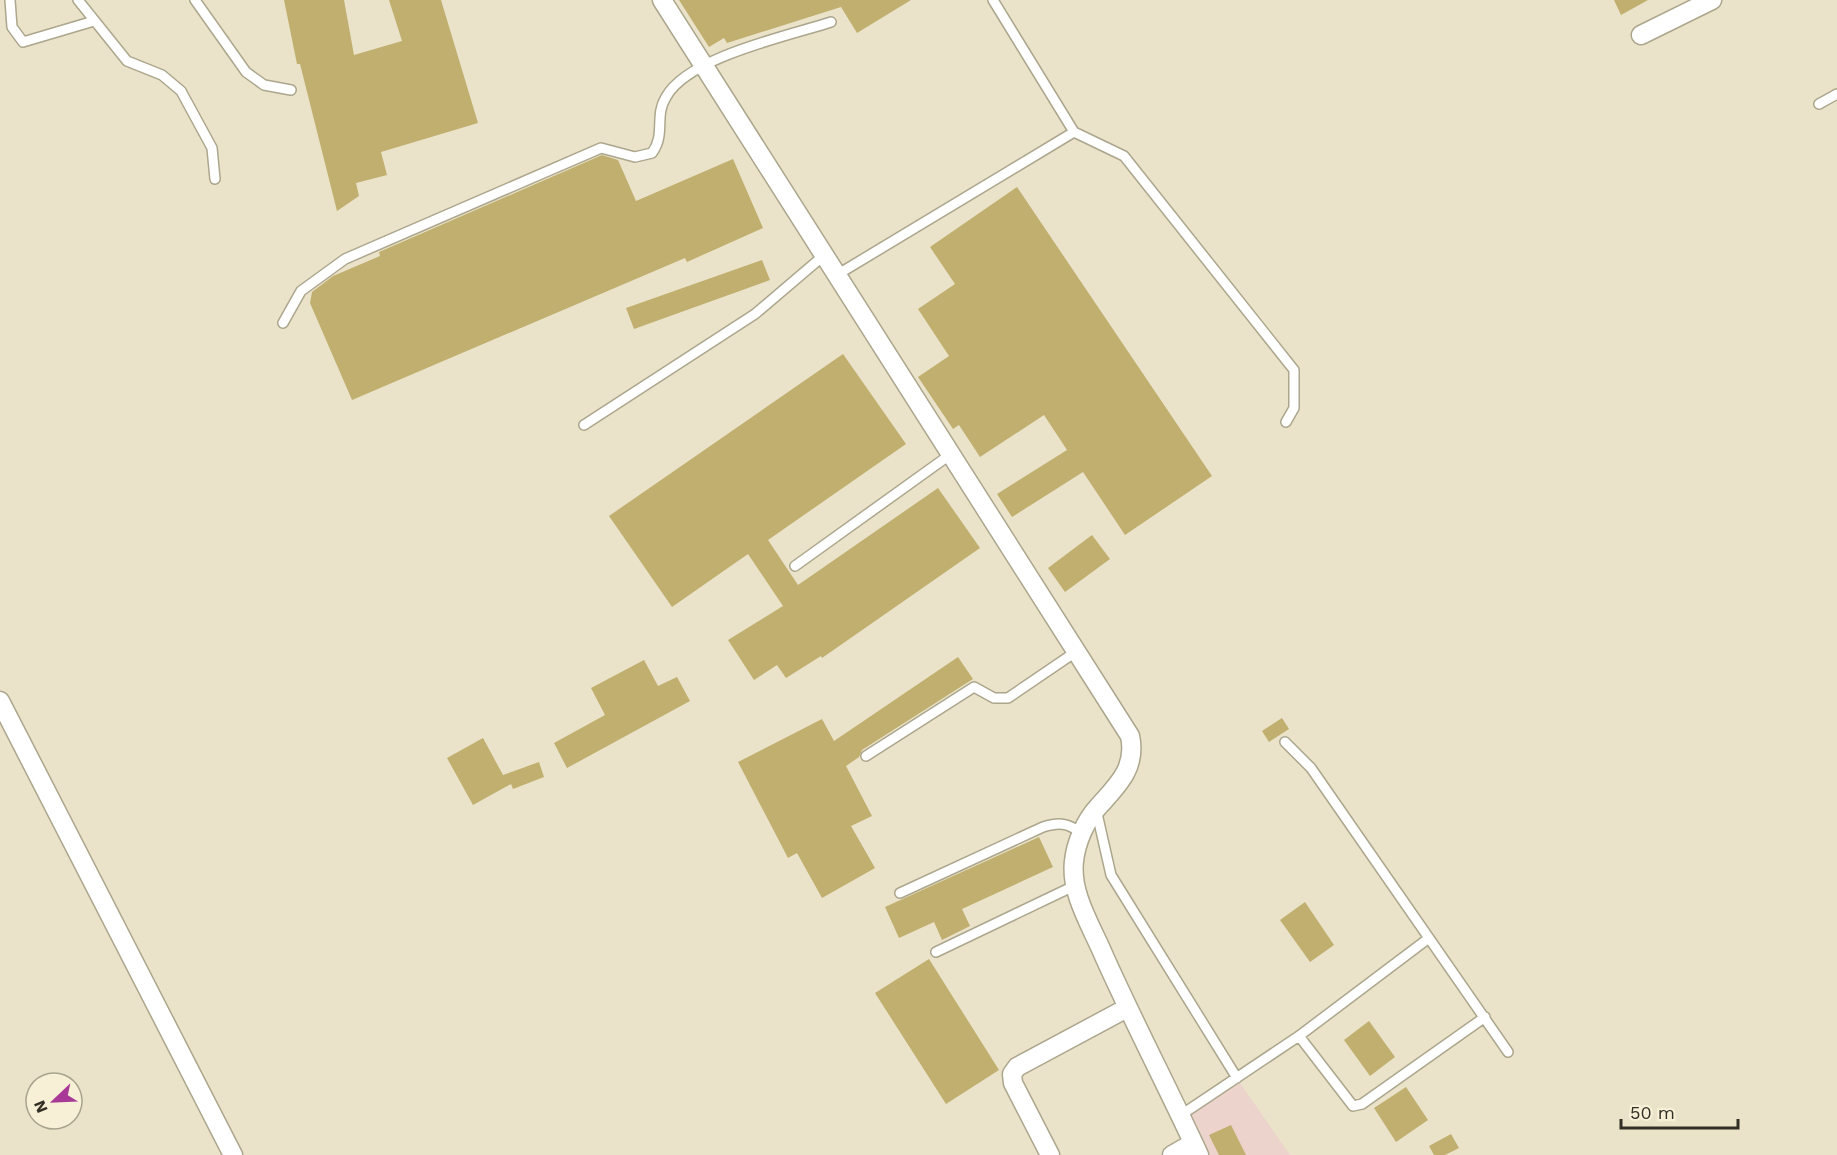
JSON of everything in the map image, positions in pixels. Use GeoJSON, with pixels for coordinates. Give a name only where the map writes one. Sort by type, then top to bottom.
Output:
{"type":"FeatureCollection","features":[{"type":"Feature","properties":{"kind":"street"},"geometry":{"type":"LineString","coordinates":[[662,0],[822,257],[951,454],[1130,736],[1132,749],[1129,766],[1114,791],[1096,809],[1082,833],[1074,862],[1076,885],[1077,894],[1127,1008],[1196,1149],[1172,1155]]}},
{"type":"Feature","properties":{"kind":"street"},"geometry":{"type":"LineString","coordinates":[[1641,35],[1712,0]]}},
{"type":"Feature","properties":{"kind":"street"},"geometry":{"type":"LineString","coordinates":[[0,701],[233,1155]]}},
{"type":"Feature","properties":{"kind":"street"},"geometry":{"type":"LineString","coordinates":[[1050,1155],[1013,1083],[1012,1074],[1017,1067],[1127,1008]]}},
{"type":"Feature","properties":{"kind":"lane"},"geometry":{"type":"LineString","coordinates":[[10,0],[12,27],[23,42],[94,21]]}},
{"type":"Feature","properties":{"kind":"lane"},"geometry":{"type":"LineString","coordinates":[[78,0],[127,61],[162,75],[181,91],[212,148],[215,179]]}},
{"type":"Feature","properties":{"kind":"lane"},"geometry":{"type":"LineString","coordinates":[[195,0],[246,72],[264,85],[291,90]]}},
{"type":"Feature","properties":{"kind":"lane"},"geometry":{"type":"LineString","coordinates":[[993,0],[1074,132],[1124,156],[1294,370],[1294,408],[1286,422]]}},
{"type":"Feature","properties":{"kind":"lane"},"geometry":{"type":"LineString","coordinates":[[283,323],[301,291],[345,259],[601,148],[635,157],[652,153],[660,142],[660,109],[666,95],[680,80],[702,64],[831,22]]}},
{"type":"Feature","properties":{"kind":"lane"},"geometry":{"type":"LineString","coordinates":[[1819,104],[1837,94]]}},
{"type":"Feature","properties":{"kind":"lane"},"geometry":{"type":"LineString","coordinates":[[835,276],[1074,132]]}},
{"type":"Feature","properties":{"kind":"lane"},"geometry":{"type":"LineString","coordinates":[[584,425],[755,314],[822,257]]}},
{"type":"Feature","properties":{"kind":"lane"},"geometry":{"type":"LineString","coordinates":[[795,566],[951,454]]}},
{"type":"Feature","properties":{"kind":"lane"},"geometry":{"type":"LineString","coordinates":[[866,756],[974,687],[994,698],[1008,698],[1077,651]]}},
{"type":"Feature","properties":{"kind":"lane"},"geometry":{"type":"LineString","coordinates":[[1284,742],[1311,768],[1508,1052]]}},
{"type":"Feature","properties":{"kind":"lane"},"geometry":{"type":"LineString","coordinates":[[1096,809],[1111,874],[1237,1078]]}},
{"type":"Feature","properties":{"kind":"lane"},"geometry":{"type":"LineString","coordinates":[[900,893],[1043,827],[1059,822],[1082,833]]}},
{"type":"Feature","properties":{"kind":"lane"},"geometry":{"type":"LineString","coordinates":[[936,952],[1076,885]]}},
{"type":"Feature","properties":{"kind":"lane"},"geometry":{"type":"LineString","coordinates":[[1181,1115],[1299,1036],[1429,938]]}},
{"type":"Feature","properties":{"kind":"lane"},"geometry":{"type":"LineString","coordinates":[[1299,1036],[1353,1106],[1362,1104],[1485,1017]]}},
{"type":"Feature","properties":{"kind":"shaded area"},"geometry":{"type":"Polygon","coordinates":[[[1240,1083],[1290,1155],[1206,1155],[1187,1115],[1240,1083]]]}},
{"type":"Feature","properties":{"kind":"building"},"geometry":{"type":"Polygon","coordinates":[[[284,0],[344,0],[354,55],[402,41],[389,0],[441,0],[478,123],[381,152],[387,175],[356,183],[359,196],[337,211],[300,64],[297,64],[284,0]]]}},
{"type":"Feature","properties":{"kind":"building"},"geometry":{"type":"Polygon","coordinates":[[[679,0],[911,0],[857,33],[841,7],[727,43],[724,38],[709,47],[679,0]]]}},
{"type":"Feature","properties":{"kind":"building"},"geometry":{"type":"Polygon","coordinates":[[[1614,0],[1648,0],[1621,15],[1614,0]]]}},
{"type":"Feature","properties":{"kind":"building"},"geometry":{"type":"Polygon","coordinates":[[[602,155],[618,160],[636,201],[733,159],[763,228],[687,262],[685,258],[352,400],[310,303],[312,292],[333,276],[380,256],[379,252],[602,155]]]}},
{"type":"Feature","properties":{"kind":"building"},"geometry":{"type":"Polygon","coordinates":[[[1017,187],[1212,476],[1125,535],[1083,472],[1012,517],[997,494],[1067,450],[1044,415],[980,457],[959,425],[953,429],[918,377],[949,356],[918,309],[955,284],[930,247],[1017,187]]]}},
{"type":"Feature","properties":{"kind":"building"},"geometry":{"type":"Polygon","coordinates":[[[762,260],[770,280],[634,329],[626,308],[762,260]]]}},
{"type":"Feature","properties":{"kind":"building"},"geometry":{"type":"Polygon","coordinates":[[[843,354],[906,444],[768,540],[798,585],[938,488],[980,548],[822,658],[821,656],[786,678],[777,665],[754,680],[728,640],[783,606],[748,554],[672,607],[609,516],[843,354]]]}},
{"type":"Feature","properties":{"kind":"building"},"geometry":{"type":"Polygon","coordinates":[[[1092,535],[1110,559],[1065,592],[1048,568],[1092,535]]]}},
{"type":"Feature","properties":{"kind":"building"},"geometry":{"type":"Polygon","coordinates":[[[958,657],[973,679],[862,750],[859,757],[846,766],[872,816],[851,826],[875,868],[822,898],[797,853],[788,858],[738,762],[822,719],[834,741],[958,657]]]}},
{"type":"Feature","properties":{"kind":"building"},"geometry":{"type":"Polygon","coordinates":[[[644,660],[658,686],[677,677],[690,701],[567,768],[554,743],[605,715],[591,688],[644,660]]]}},
{"type":"Feature","properties":{"kind":"building"},"geometry":{"type":"Polygon","coordinates":[[[1282,718],[1289,729],[1269,742],[1262,731],[1282,718]]]}},
{"type":"Feature","properties":{"kind":"building"},"geometry":{"type":"Polygon","coordinates":[[[483,738],[503,775],[539,762],[544,777],[513,789],[511,784],[473,805],[447,758],[483,738]]]}},
{"type":"Feature","properties":{"kind":"building"},"geometry":{"type":"Polygon","coordinates":[[[1039,837],[1053,867],[962,909],[970,926],[942,940],[934,922],[899,938],[885,907],[1039,837]]]}},
{"type":"Feature","properties":{"kind":"building"},"geometry":{"type":"Polygon","coordinates":[[[1305,902],[1334,945],[1310,962],[1280,920],[1305,902]]]}},
{"type":"Feature","properties":{"kind":"building"},"geometry":{"type":"Polygon","coordinates":[[[929,959],[999,1070],[946,1104],[875,993],[929,959]]]}},
{"type":"Feature","properties":{"kind":"building"},"geometry":{"type":"Polygon","coordinates":[[[1369,1021],[1395,1057],[1370,1076],[1344,1040],[1369,1021]]]}},
{"type":"Feature","properties":{"kind":"building"},"geometry":{"type":"Polygon","coordinates":[[[1406,1087],[1428,1120],[1396,1142],[1374,1108],[1406,1087]]]}},
{"type":"Feature","properties":{"kind":"building"},"geometry":{"type":"Polygon","coordinates":[[[1231,1125],[1246,1155],[1219,1155],[1209,1135],[1231,1125]]]}},
{"type":"Feature","properties":{"kind":"building"},"geometry":{"type":"Polygon","coordinates":[[[1451,1134],[1459,1148],[1445,1155],[1434,1155],[1429,1146],[1451,1134]]]}}]}
